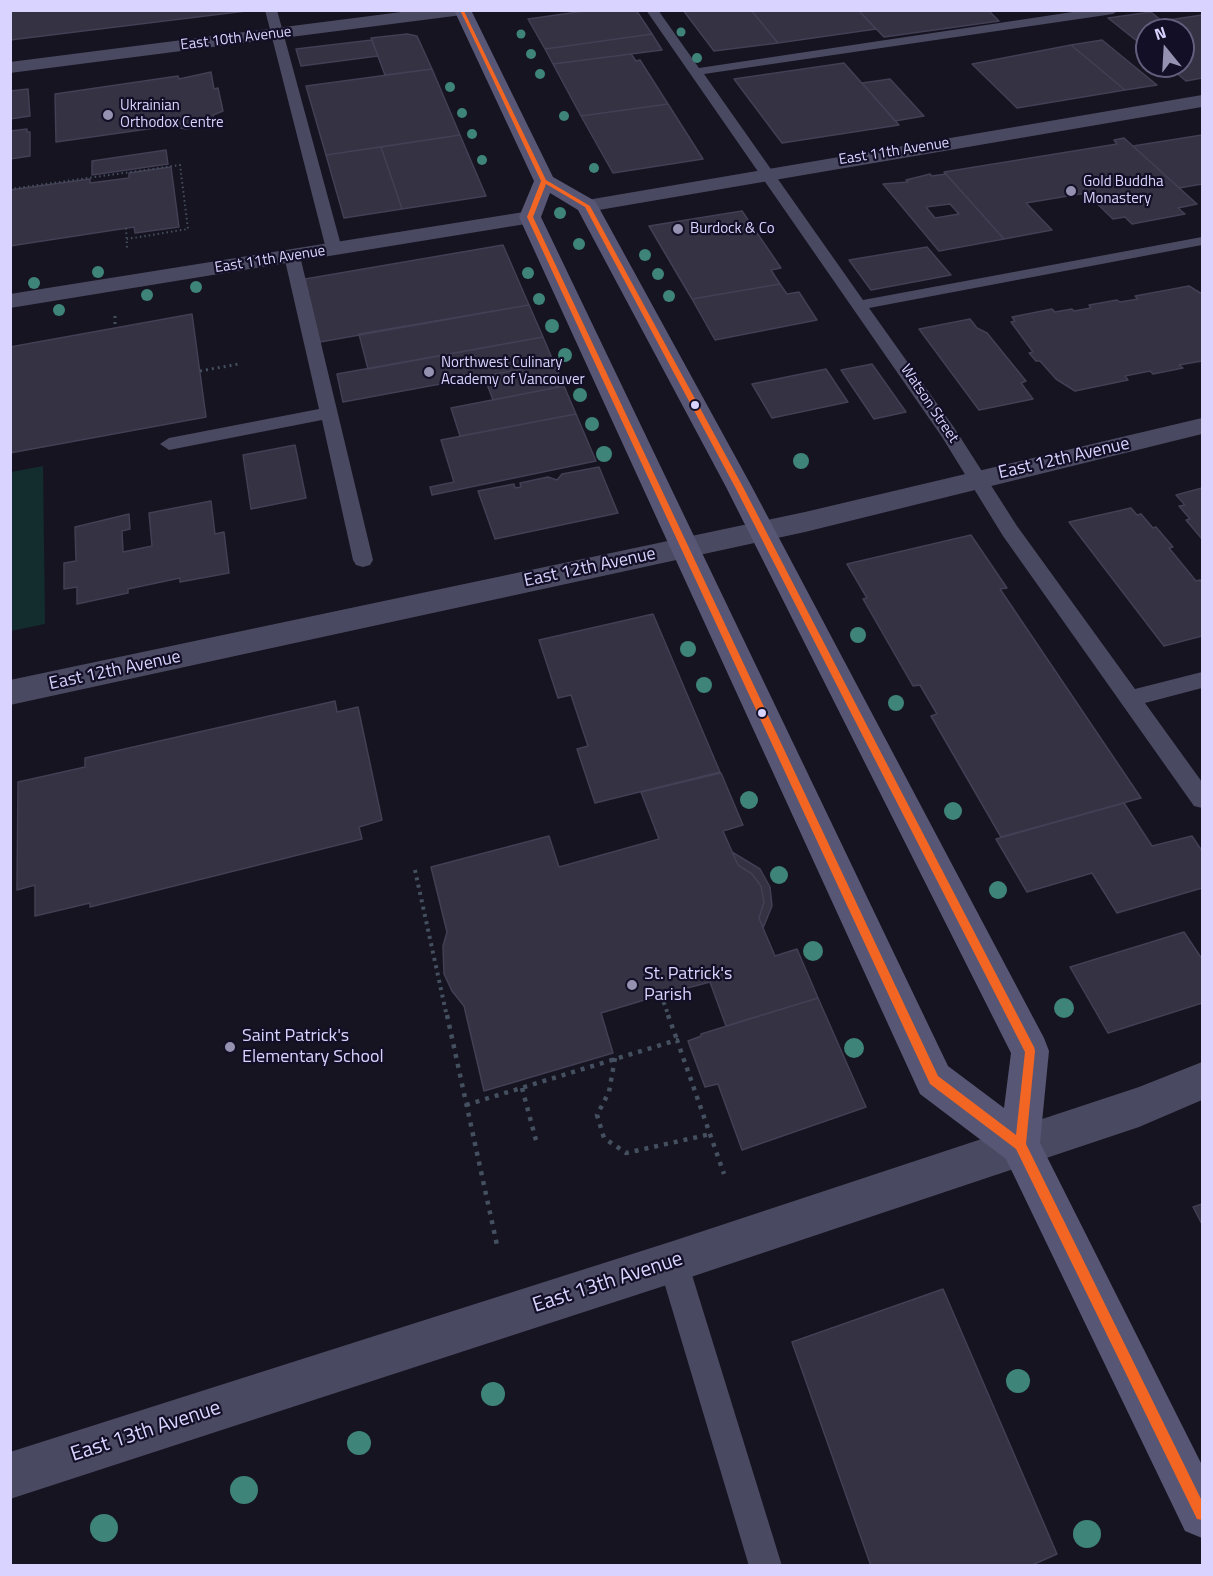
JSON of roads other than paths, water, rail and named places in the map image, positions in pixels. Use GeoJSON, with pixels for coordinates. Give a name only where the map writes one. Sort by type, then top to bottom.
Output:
{"type":"FeatureCollection","features":[{"type":"Feature","properties":{"kind":"main road"},"geometry":{"type":"LineString","coordinates":[[462,10],[544,181],[587,206],[762,531],[1030,1051],[1020,1145]]}},
{"type":"Feature","properties":{"kind":"main road"},"geometry":{"type":"LineString","coordinates":[[544,181],[530,217],[687,547],[934,1080],[1020,1145],[1203,1514]]}},
{"type":"Feature","properties":{"kind":"street","name":"East 10th Avenue"},"geometry":{"type":"LineString","coordinates":[[10,68],[462,10]]}},
{"type":"Feature","properties":{"kind":"street","name":"East 11th Avenue"},"geometry":{"type":"LineString","coordinates":[[587,206],[1203,101]]}},
{"type":"Feature","properties":{"kind":"street","name":"East 11th Avenue"},"geometry":{"type":"LineString","coordinates":[[10,302],[530,217]]}},
{"type":"Feature","properties":{"kind":"street","name":"East 12th Avenue"},"geometry":{"type":"LineString","coordinates":[[10,693],[762,531],[1203,426]]}},
{"type":"Feature","properties":{"kind":"street","name":"East 13th Avenue"},"geometry":{"type":"LineString","coordinates":[[10,1476],[673,1262],[1147,1104],[1203,1081]]}},
{"type":"Feature","properties":{"kind":"lane"},"geometry":{"type":"LineString","coordinates":[[271,10],[334,249]]}},
{"type":"Feature","properties":{"kind":"lane","name":"Watson Street"},"geometry":{"type":"LineString","coordinates":[[652,10],[860,305],[1017,540],[1108,671],[1131,698],[1203,799]]}},
{"type":"Feature","properties":{"kind":"lane"},"geometry":{"type":"LineString","coordinates":[[694,72],[1113,10]]}},
{"type":"Feature","properties":{"kind":"lane"},"geometry":{"type":"LineString","coordinates":[[860,305],[1203,241]]}},
{"type":"Feature","properties":{"kind":"lane"},"geometry":{"type":"LineString","coordinates":[[292,256],[363,560]]}},
{"type":"Feature","properties":{"kind":"lane"},"geometry":{"type":"LineString","coordinates":[[169,444],[328,413]]}},
{"type":"Feature","properties":{"kind":"lane"},"geometry":{"type":"LineString","coordinates":[[1131,698],[1203,680]]}},
{"type":"Feature","properties":{"kind":"lane"},"geometry":{"type":"LineString","coordinates":[[673,1262],[766,1566]]}},
{"type":"Feature","properties":{"kind":"place","name":"Ukrainian Orthodox Centre"},"geometry":{"type":"Point","coordinates":[108,115]}},
{"type":"Feature","properties":{"kind":"place","name":"Gold Buddha Monastery"},"geometry":{"type":"Point","coordinates":[1071,191]}},
{"type":"Feature","properties":{"kind":"place","name":"Burdock & Co"},"geometry":{"type":"Point","coordinates":[678,229]}},
{"type":"Feature","properties":{"kind":"place","name":"Northwest Culinary Academy of Vancouver"},"geometry":{"type":"Point","coordinates":[429,372]}},
{"type":"Feature","properties":{"kind":"place","name":"St. Patrick's Parish"},"geometry":{"type":"Point","coordinates":[632,985]}},
{"type":"Feature","properties":{"kind":"place","name":"Saint Patrick's Elementary School"},"geometry":{"type":"Point","coordinates":[230,1047]}}]}
